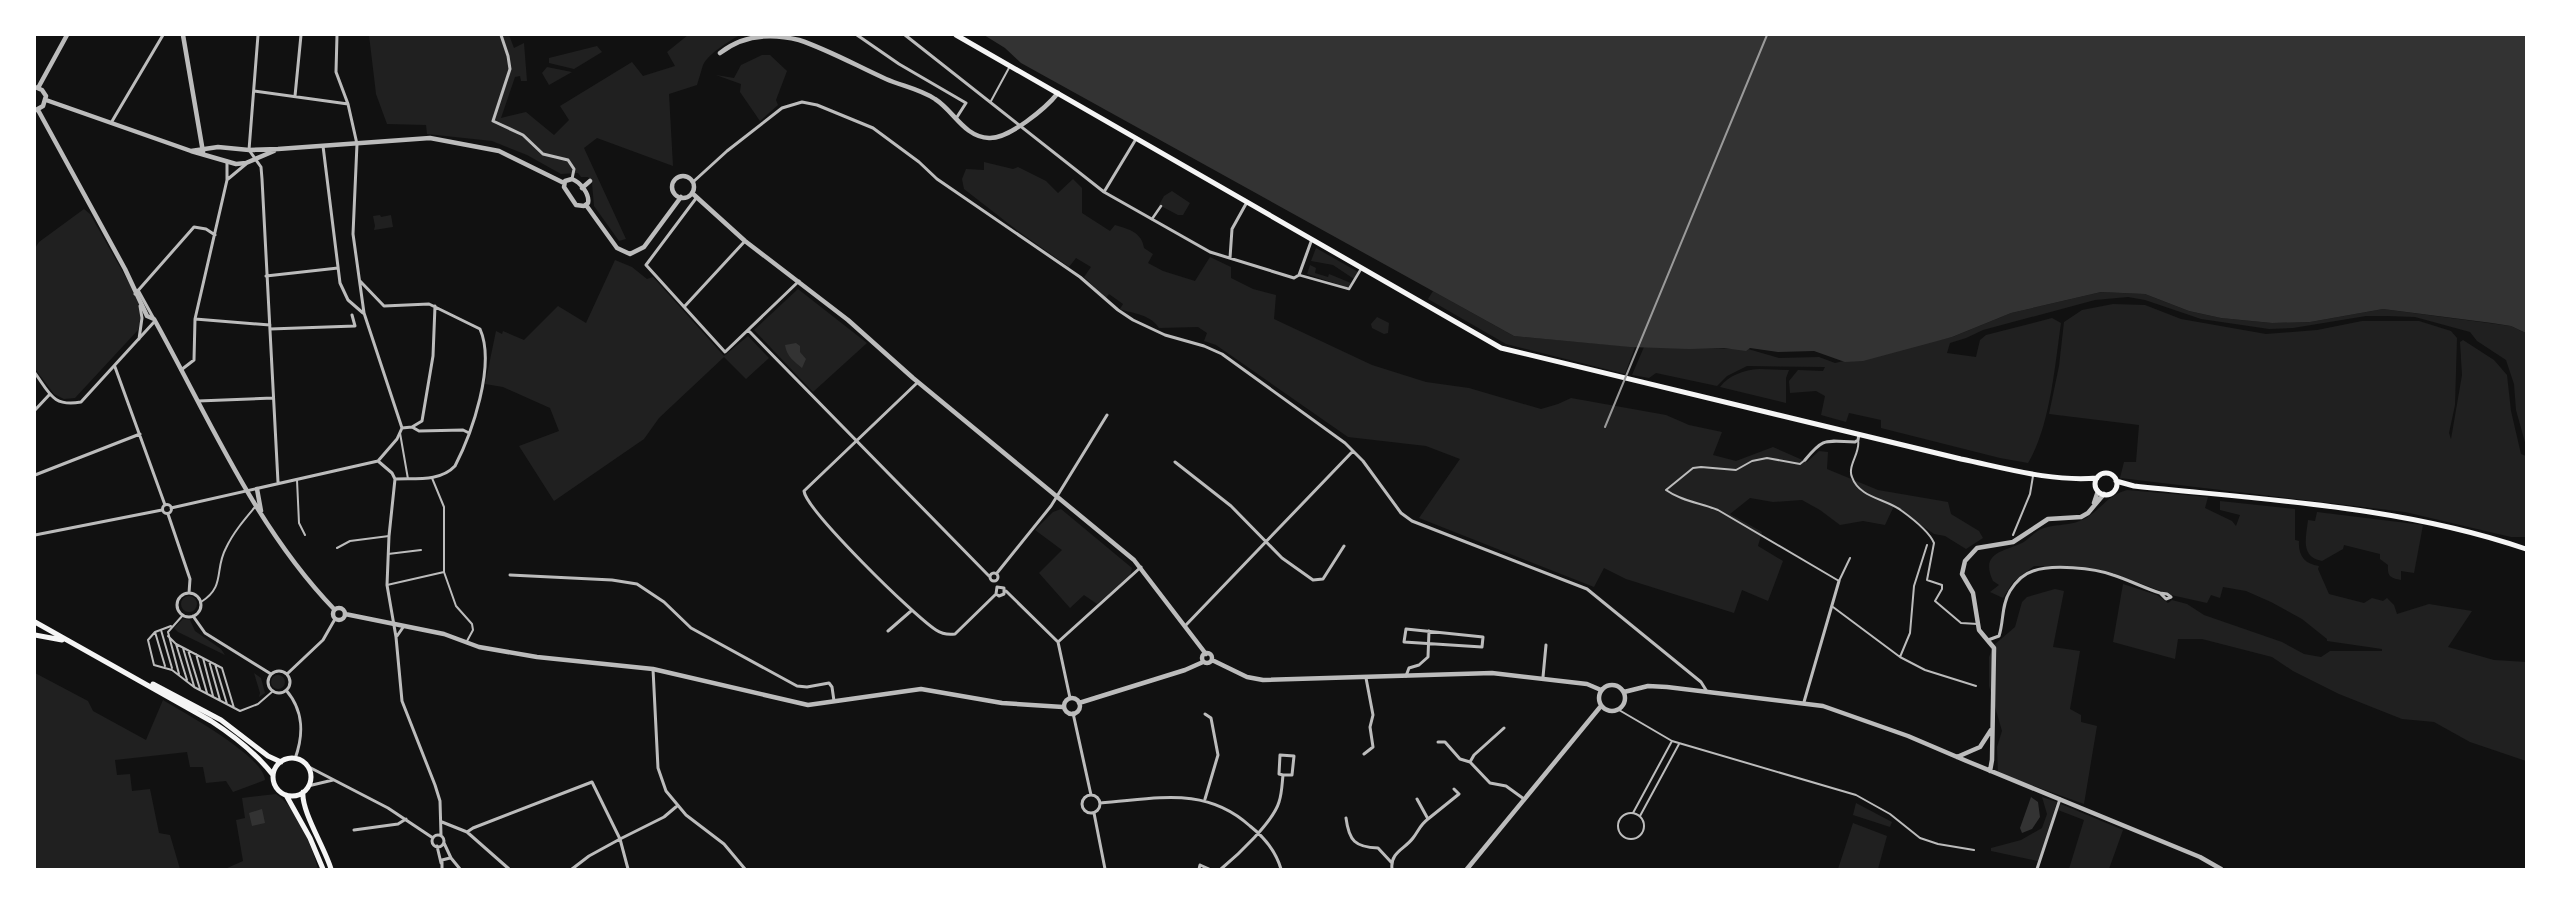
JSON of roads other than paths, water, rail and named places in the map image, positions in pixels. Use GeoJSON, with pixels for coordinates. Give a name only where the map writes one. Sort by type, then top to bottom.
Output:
{"type":"FeatureCollection","features":[{"type":"Feature","properties":{"kind":"main road"},"geometry":{"type":"LineString","coordinates":[[956,35],[1501,348],[2034,474],[2083,479],[2096,478],[2106,473],[2112,475],[2116,481],[2116,488]]}},
{"type":"Feature","properties":{"kind":"main road"},"geometry":{"type":"LineString","coordinates":[[2096,478],[2097,490]]}},
{"type":"Feature","properties":{"kind":"main road"},"geometry":{"type":"LineString","coordinates":[[2083,479],[2104,494],[2111,493],[2116,488],[2130,486]]}},
{"type":"Feature","properties":{"kind":"main road"},"geometry":{"type":"LineString","coordinates":[[2116,481],[2130,486],[2405,517],[2484,536],[2526,549]]}},
{"type":"Feature","properties":{"kind":"main road"},"geometry":{"type":"LineString","coordinates":[[35,622],[119,668],[221,720],[268,756],[281,762],[295,759],[307,766],[310,776],[308,786],[303,792],[294,796],[286,795]]}},
{"type":"Feature","properties":{"kind":"main road"},"geometry":{"type":"LineString","coordinates":[[35,635],[52,637],[74,644]]}},
{"type":"Feature","properties":{"kind":"main road"},"geometry":{"type":"LineString","coordinates":[[119,668],[230,734],[263,762],[273,775],[276,788],[286,795],[310,838],[323,869]]}},
{"type":"Feature","properties":{"kind":"main road"},"geometry":{"type":"LineString","coordinates":[[273,775],[281,762]]}},
{"type":"Feature","properties":{"kind":"main road"},"geometry":{"type":"LineString","coordinates":[[303,792],[303,804],[326,853],[331,869]]}},
{"type":"Feature","properties":{"kind":"street"},"geometry":{"type":"LineString","coordinates":[[67,35],[37,88],[44,93],[46,100],[43,106],[36,110],[137,292],[155,320],[248,491],[278,540],[306,578],[334,609]]}},
{"type":"Feature","properties":{"kind":"street"},"geometry":{"type":"LineString","coordinates":[[111,124],[163,35]]}},
{"type":"Feature","properties":{"kind":"street"},"geometry":{"type":"LineString","coordinates":[[183,35],[203,152]]}},
{"type":"Feature","properties":{"kind":"street"},"geometry":{"type":"LineString","coordinates":[[258,35],[249,150],[261,167],[278,482]]}},
{"type":"Feature","properties":{"kind":"street"},"geometry":{"type":"LineString","coordinates":[[295,96],[301,35]]}},
{"type":"Feature","properties":{"kind":"street"},"geometry":{"type":"LineString","coordinates":[[115,367],[165,505],[171,508],[257,489],[278,482],[297,480],[378,461],[400,433],[402,428],[364,313],[353,234],[357,144],[348,104],[336,72],[338,35]]}},
{"type":"Feature","properties":{"kind":"street"},"geometry":{"type":"LineString","coordinates":[[500,35],[508,56],[510,68],[493,122],[523,135],[543,154],[568,160],[574,169],[572,179]]}},
{"type":"Feature","properties":{"kind":"street"},"geometry":{"type":"LineString","coordinates":[[857,35],[899,64],[966,103],[957,117]]}},
{"type":"Feature","properties":{"kind":"street"},"geometry":{"type":"LineString","coordinates":[[905,35],[1104,192],[1210,252],[1294,278],[1299,275],[1312,239]]}},
{"type":"Feature","properties":{"kind":"street"},"geometry":{"type":"LineString","coordinates":[[720,53],[735,44],[761,36],[781,36],[799,40],[929,95],[957,117],[971,133],[987,138],[1001,136],[1020,125],[1047,106],[1058,93]]}},
{"type":"Feature","properties":{"kind":"street"},"geometry":{"type":"LineString","coordinates":[[254,91],[348,104]]}},
{"type":"Feature","properties":{"kind":"street"},"geometry":{"type":"LineString","coordinates":[[46,100],[191,151],[203,152],[227,161],[246,163]]}},
{"type":"Feature","properties":{"kind":"street"},"geometry":{"type":"LineString","coordinates":[[692,193],[693,182],[727,151],[786,106],[809,103],[867,125],[889,139],[937,179],[1080,277],[1118,310],[1152,330],[1204,346],[1222,354],[1354,451],[1407,518],[1587,589],[1701,682],[1706,690]]}},
{"type":"Feature","properties":{"kind":"street"},"geometry":{"type":"LineString","coordinates":[[203,152],[218,147],[249,150],[278,149],[430,138],[479,146],[513,156],[564,183]]}},
{"type":"Feature","properties":{"kind":"street"},"geometry":{"type":"LineString","coordinates":[[1104,192],[1136,138]]}},
{"type":"Feature","properties":{"kind":"street"},"geometry":{"type":"LineString","coordinates":[[324,146],[338,268],[344,293],[354,306],[364,313]]}},
{"type":"Feature","properties":{"kind":"street"},"geometry":{"type":"LineString","coordinates":[[227,180],[246,163],[278,149]]}},
{"type":"Feature","properties":{"kind":"street"},"geometry":{"type":"LineString","coordinates":[[181,370],[194,360],[195,319],[216,235],[227,180],[227,161]]}},
{"type":"Feature","properties":{"kind":"street"},"geometry":{"type":"LineString","coordinates":[[680,197],[673,190],[674,181],[685,176],[693,182]]}},
{"type":"Feature","properties":{"kind":"street"},"geometry":{"type":"LineString","coordinates":[[564,183],[572,179]]}},
{"type":"Feature","properties":{"kind":"street"},"geometry":{"type":"LineString","coordinates":[[572,179],[588,196],[586,205],[617,248],[630,254],[644,247],[675,208],[680,197],[692,193]]}},
{"type":"Feature","properties":{"kind":"street"},"geometry":{"type":"LineString","coordinates":[[582,188],[590,181]]}},
{"type":"Feature","properties":{"kind":"street"},"geometry":{"type":"LineString","coordinates":[[564,183],[564,189],[576,204],[580,207],[586,205]]}},
{"type":"Feature","properties":{"kind":"street"},"geometry":{"type":"LineString","coordinates":[[692,193],[745,241],[799,281],[882,348],[918,382],[1141,567],[1206,654],[1210,654],[1212,660],[1248,677],[1263,680],[1492,673],[1587,684],[1601,690]]}},
{"type":"Feature","properties":{"kind":"street"},"geometry":{"type":"LineString","coordinates":[[697,197],[646,265],[725,352],[799,281]]}},
{"type":"Feature","properties":{"kind":"street"},"geometry":{"type":"LineString","coordinates":[[1230,258],[1232,229],[1248,202]]}},
{"type":"Feature","properties":{"kind":"street"},"geometry":{"type":"LineString","coordinates":[[1152,219],[1161,206]]}},
{"type":"Feature","properties":{"kind":"street"},"geometry":{"type":"LineString","coordinates":[[137,292],[194,227],[206,229],[216,235]]}},
{"type":"Feature","properties":{"kind":"street"},"geometry":{"type":"LineString","coordinates":[[684,307],[745,241]]}},
{"type":"Feature","properties":{"kind":"street"},"geometry":{"type":"LineString","coordinates":[[266,276],[338,268]]}},
{"type":"Feature","properties":{"kind":"street"},"geometry":{"type":"LineString","coordinates":[[1299,275],[1350,290],[1361,269]]}},
{"type":"Feature","properties":{"kind":"street"},"geometry":{"type":"LineString","coordinates":[[359,279],[384,306],[435,306],[480,329],[487,352],[474,424],[469,433],[468,442],[455,466],[451,471],[432,478],[395,479]]}},
{"type":"Feature","properties":{"kind":"street"},"geometry":{"type":"LineString","coordinates":[[137,292],[142,318],[139,340]]}},
{"type":"Feature","properties":{"kind":"street"},"geometry":{"type":"LineString","coordinates":[[140,303],[147,316],[155,320]]}},
{"type":"Feature","properties":{"kind":"street"},"geometry":{"type":"LineString","coordinates":[[402,428],[412,427],[422,421],[433,356],[435,306]]}},
{"type":"Feature","properties":{"kind":"street"},"geometry":{"type":"LineString","coordinates":[[195,319],[270,327],[355,326],[352,315]]}},
{"type":"Feature","properties":{"kind":"street"},"geometry":{"type":"LineString","coordinates":[[35,373],[50,394],[61,403],[81,402],[115,367],[155,320]]}},
{"type":"Feature","properties":{"kind":"street"},"geometry":{"type":"LineString","coordinates":[[748,330],[991,578],[996,592],[1002,596],[1005,591]]}},
{"type":"Feature","properties":{"kind":"street"},"geometry":{"type":"LineString","coordinates":[[918,382],[804,490],[805,494],[826,522],[911,612],[938,632],[955,634],[1000,586]]}},
{"type":"Feature","properties":{"kind":"street"},"geometry":{"type":"LineString","coordinates":[[35,410],[50,394]]}},
{"type":"Feature","properties":{"kind":"street"},"geometry":{"type":"LineString","coordinates":[[198,401],[273,398]]}},
{"type":"Feature","properties":{"kind":"street"},"geometry":{"type":"LineString","coordinates":[[1070,698],[1058,642],[1000,586],[997,580],[997,573],[1057,496],[1107,416]]}},
{"type":"Feature","properties":{"kind":"street"},"geometry":{"type":"LineString","coordinates":[[412,427],[419,432],[463,430],[469,433]]}},
{"type":"Feature","properties":{"kind":"street"},"geometry":{"type":"LineString","coordinates":[[35,475],[140,434]]}},
{"type":"Feature","properties":{"kind":"street"},"geometry":{"type":"LineString","coordinates":[[1805,460],[1818,444],[1824,441],[1858,440],[1859,434]]}},
{"type":"Feature","properties":{"kind":"street"},"geometry":{"type":"LineString","coordinates":[[1185,626],[1354,451]]}},
{"type":"Feature","properties":{"kind":"street"},"geometry":{"type":"LineString","coordinates":[[378,461],[392,473],[395,479],[389,536],[387,585],[396,637],[402,701],[435,785],[442,822],[441,835],[444,838],[444,844],[451,858],[460,869]]}},
{"type":"Feature","properties":{"kind":"street"},"geometry":{"type":"LineString","coordinates":[[1175,462],[1231,506],[1294,568],[1313,580],[1320,581],[1344,546]]}},
{"type":"Feature","properties":{"kind":"street"},"geometry":{"type":"LineString","coordinates":[[257,489],[262,514]]}},
{"type":"Feature","properties":{"kind":"street"},"geometry":{"type":"LineString","coordinates":[[2092,507],[2097,490]]}},
{"type":"Feature","properties":{"kind":"street"},"geometry":{"type":"LineString","coordinates":[[1990,771],[1992,760],[1994,654],[1978,624],[1973,594],[1962,574],[1965,561],[1977,548],[2013,542],[2048,519],[2081,517],[2104,494]]}},
{"type":"Feature","properties":{"kind":"street"},"geometry":{"type":"LineString","coordinates":[[162,510],[165,505]]}},
{"type":"Feature","properties":{"kind":"street"},"geometry":{"type":"LineString","coordinates":[[168,514],[171,508]]}},
{"type":"Feature","properties":{"kind":"street"},"geometry":{"type":"LineString","coordinates":[[35,535],[162,510],[168,514],[190,579],[189,593]]}},
{"type":"Feature","properties":{"kind":"street"},"geometry":{"type":"LineString","coordinates":[[1058,642],[1141,567]]}},
{"type":"Feature","properties":{"kind":"street"},"geometry":{"type":"LineString","coordinates":[[1988,640],[1999,636],[2005,601],[2016,582],[2036,570],[2068,568],[2098,571],[2167,594],[2171,597],[2169,599],[2163,597],[2160,593]]}},
{"type":"Feature","properties":{"kind":"street"},"geometry":{"type":"LineString","coordinates":[[991,578],[991,574],[997,573]]}},
{"type":"Feature","properties":{"kind":"street"},"geometry":{"type":"LineString","coordinates":[[510,575],[612,580],[637,584],[664,602],[691,628],[797,686],[807,687],[828,683],[832,687],[835,702]]}},
{"type":"Feature","properties":{"kind":"street"},"geometry":{"type":"LineString","coordinates":[[991,578],[997,580]]}},
{"type":"Feature","properties":{"kind":"street"},"geometry":{"type":"LineString","coordinates":[[1804,702],[1831,605],[1840,581]]}},
{"type":"Feature","properties":{"kind":"street"},"geometry":{"type":"LineString","coordinates":[[189,593],[196,595],[201,602],[200,610],[193,616],[183,615],[178,609],[178,602],[182,596],[189,593]]}},
{"type":"Feature","properties":{"kind":"street"},"geometry":{"type":"LineString","coordinates":[[334,609],[342,608],[345,614]]}},
{"type":"Feature","properties":{"kind":"street"},"geometry":{"type":"LineString","coordinates":[[334,609],[332,614],[336,619]]}},
{"type":"Feature","properties":{"kind":"street"},"geometry":{"type":"LineString","coordinates":[[888,631],[911,612]]}},
{"type":"Feature","properties":{"kind":"street"},"geometry":{"type":"LineString","coordinates":[[345,614],[444,634],[479,647],[537,657],[653,668],[798,704],[808,705],[835,702],[920,689],[1002,703],[1063,707],[1067,712],[1073,713],[1079,709],[1079,703],[1076,699],[1070,698],[1065,701],[1063,707]]}},
{"type":"Feature","properties":{"kind":"street"},"geometry":{"type":"LineString","coordinates":[[336,619],[341,619],[345,614]]}},
{"type":"Feature","properties":{"kind":"street"},"geometry":{"type":"LineString","coordinates":[[193,616],[205,633],[271,674]]}},
{"type":"Feature","properties":{"kind":"street"},"geometry":{"type":"LineString","coordinates":[[287,674],[323,640],[336,619]]}},
{"type":"Feature","properties":{"kind":"street"},"geometry":{"type":"LineString","coordinates":[[396,637],[404,626]]}},
{"type":"Feature","properties":{"kind":"street"},"geometry":{"type":"LineString","coordinates":[[1406,629],[1483,636],[1482,647],[1429,643],[1404,642],[1406,629]]}},
{"type":"Feature","properties":{"kind":"street"},"geometry":{"type":"LineString","coordinates":[[1406,676],[1406,671],[1409,668],[1419,665],[1428,657],[1429,631]]}},
{"type":"Feature","properties":{"kind":"street"},"geometry":{"type":"LineString","coordinates":[[1543,678],[1546,645]]}},
{"type":"Feature","properties":{"kind":"street"},"geometry":{"type":"LineString","coordinates":[[1203,662],[1202,657],[1206,654]]}},
{"type":"Feature","properties":{"kind":"street"},"geometry":{"type":"LineString","coordinates":[[1079,703],[1186,670],[1203,662],[1209,663],[1212,660]]}},
{"type":"Feature","properties":{"kind":"street"},"geometry":{"type":"LineString","coordinates":[[653,668],[658,768],[666,791],[677,806],[724,844],[745,869]]}},
{"type":"Feature","properties":{"kind":"street"},"geometry":{"type":"LineString","coordinates":[[271,674],[280,671],[287,674]]}},
{"type":"Feature","properties":{"kind":"street"},"geometry":{"type":"LineString","coordinates":[[271,674],[268,685],[273,691],[280,693],[286,690],[290,684],[287,674]]}},
{"type":"Feature","properties":{"kind":"street"},"geometry":{"type":"LineString","coordinates":[[1364,754],[1373,747],[1370,727],[1373,715],[1366,678]]}},
{"type":"Feature","properties":{"kind":"street"},"geometry":{"type":"LineString","coordinates":[[1610,685],[1616,685],[1624,692],[1625,702],[1619,710],[1608,711],[1601,706],[1598,698],[1601,690],[1610,685]]}},
{"type":"Feature","properties":{"kind":"street"},"geometry":{"type":"LineString","coordinates":[[1624,692],[1648,686],[1706,690],[1804,702],[1822,706],[1926,744],[2200,857],[2221,869]]}},
{"type":"Feature","properties":{"kind":"street"},"geometry":{"type":"LineString","coordinates":[[286,690],[298,706],[302,723],[299,747],[295,759]]}},
{"type":"Feature","properties":{"kind":"street"},"geometry":{"type":"LineString","coordinates":[[1467,869],[1601,706]]}},
{"type":"Feature","properties":{"kind":"street"},"geometry":{"type":"LineString","coordinates":[[1073,713],[1090,795]]}},
{"type":"Feature","properties":{"kind":"street"},"geometry":{"type":"LineString","coordinates":[[1205,714],[1211,718],[1218,755],[1206,799]]}},
{"type":"Feature","properties":{"kind":"street"},"geometry":{"type":"LineString","coordinates":[[1470,762],[1504,728]]}},
{"type":"Feature","properties":{"kind":"street"},"geometry":{"type":"LineString","coordinates":[[1957,757],[1980,747],[1992,729]]}},
{"type":"Feature","properties":{"kind":"street"},"geometry":{"type":"LineString","coordinates":[[1438,742],[1445,742],[1460,759],[1470,762],[1490,783],[1506,786],[1524,799]]}},
{"type":"Feature","properties":{"kind":"street"},"geometry":{"type":"LineString","coordinates":[[1280,755],[1294,756],[1292,775],[1283,775],[1279,774],[1280,755]]}},
{"type":"Feature","properties":{"kind":"street"},"geometry":{"type":"LineString","coordinates":[[307,766],[406,819],[433,838],[432,842],[437,846],[442,869]]}},
{"type":"Feature","properties":{"kind":"street"},"geometry":{"type":"LineString","coordinates":[[1221,869],[1237,856],[1272,817],[1279,803],[1283,775]]}},
{"type":"Feature","properties":{"kind":"street"},"geometry":{"type":"LineString","coordinates":[[308,786],[334,780]]}},
{"type":"Feature","properties":{"kind":"street"},"geometry":{"type":"LineString","coordinates":[[468,832],[473,828],[592,782],[620,839],[628,869]]}},
{"type":"Feature","properties":{"kind":"street"},"geometry":{"type":"LineString","coordinates":[[1391,862],[1397,852],[1414,838],[1417,828],[1459,794],[1454,789]]}},
{"type":"Feature","properties":{"kind":"street"},"geometry":{"type":"LineString","coordinates":[[1090,795],[1097,797],[1100,803],[1099,809],[1094,813],[1087,812],[1083,806],[1084,799],[1090,795]]}},
{"type":"Feature","properties":{"kind":"street"},"geometry":{"type":"LineString","coordinates":[[1100,803],[1179,797],[1206,799],[1231,810],[1257,832],[1273,852],[1281,869]]}},
{"type":"Feature","properties":{"kind":"street"},"geometry":{"type":"LineString","coordinates":[[1417,799],[1428,819]]}},
{"type":"Feature","properties":{"kind":"street"},"geometry":{"type":"LineString","coordinates":[[2037,869],[2060,799]]}},
{"type":"Feature","properties":{"kind":"street"},"geometry":{"type":"LineString","coordinates":[[572,869],[589,856],[664,817],[677,806]]}},
{"type":"Feature","properties":{"kind":"street"},"geometry":{"type":"LineString","coordinates":[[1094,813],[1105,869]]}},
{"type":"Feature","properties":{"kind":"street"},"geometry":{"type":"LineString","coordinates":[[1346,818],[1348,832],[1357,844],[1363,847],[1378,848],[1391,862],[1392,869]]}},
{"type":"Feature","properties":{"kind":"street"},"geometry":{"type":"LineString","coordinates":[[354,830],[398,824],[406,819]]}},
{"type":"Feature","properties":{"kind":"street"},"geometry":{"type":"LineString","coordinates":[[442,822],[468,832],[509,869]]}},
{"type":"Feature","properties":{"kind":"street"},"geometry":{"type":"LineString","coordinates":[[433,838],[436,835],[441,835]]}},
{"type":"Feature","properties":{"kind":"street"},"geometry":{"type":"LineString","coordinates":[[437,846],[444,844]]}},
{"type":"Feature","properties":{"kind":"street"},"geometry":{"type":"LineString","coordinates":[[1387,858],[1390,854]]}},
{"type":"Feature","properties":{"kind":"street"},"geometry":{"type":"LineString","coordinates":[[441,863],[444,858],[451,858]]}},
{"type":"Feature","properties":{"kind":"street"},"geometry":{"type":"LineString","coordinates":[[454,869],[455,864]]}},
{"type":"Feature","properties":{"kind":"street"},"geometry":{"type":"LineString","coordinates":[[1199,869],[1200,865],[1210,869]]}},
{"type":"Feature","properties":{"kind":"lane"},"geometry":{"type":"LineString","coordinates":[[990,102],[1010,66]]}},
{"type":"Feature","properties":{"kind":"lane"},"geometry":{"type":"LineString","coordinates":[[400,433],[408,479]]}},
{"type":"Feature","properties":{"kind":"lane"},"geometry":{"type":"LineString","coordinates":[[1858,440],[1851,472],[1852,479],[1866,493],[1902,510],[1912,521],[1925,528],[1934,543],[1927,580],[1942,585],[1942,589],[1935,601],[1960,623],[1978,624]]}},
{"type":"Feature","properties":{"kind":"lane"},"geometry":{"type":"LineString","coordinates":[[1805,460],[1800,464],[1762,459],[1752,461],[1736,470],[1702,466],[1693,468],[1666,490],[1676,498],[1697,502],[1718,510],[1840,581],[1850,558]]}},
{"type":"Feature","properties":{"kind":"lane"},"geometry":{"type":"LineString","coordinates":[[2013,535],[2030,494],[2034,474]]}},
{"type":"Feature","properties":{"kind":"lane"},"geometry":{"type":"LineString","coordinates":[[432,478],[444,507],[444,572],[456,606],[472,624],[473,630],[467,642]]}},
{"type":"Feature","properties":{"kind":"lane"},"geometry":{"type":"LineString","coordinates":[[297,480],[299,523],[305,535]]}},
{"type":"Feature","properties":{"kind":"lane"},"geometry":{"type":"LineString","coordinates":[[201,602],[212,595],[217,585],[224,550],[257,506]]}},
{"type":"Feature","properties":{"kind":"lane"},"geometry":{"type":"LineString","coordinates":[[337,548],[350,541],[389,536]]}},
{"type":"Feature","properties":{"kind":"lane"},"geometry":{"type":"LineString","coordinates":[[1900,657],[1910,633],[1914,586],[1927,545]]}},
{"type":"Feature","properties":{"kind":"lane"},"geometry":{"type":"LineString","coordinates":[[388,554],[421,550]]}},
{"type":"Feature","properties":{"kind":"lane"},"geometry":{"type":"LineString","coordinates":[[387,585],[444,572]]}},
{"type":"Feature","properties":{"kind":"lane"},"geometry":{"type":"LineString","coordinates":[[1831,605],[1900,657],[1930,673],[1976,686]]}},
{"type":"Feature","properties":{"kind":"lane"},"geometry":{"type":"LineString","coordinates":[[183,615],[171,626],[155,632],[148,640],[154,665],[172,670],[194,687],[240,711],[258,704],[273,691]]}},
{"type":"Feature","properties":{"kind":"lane"},"geometry":{"type":"LineString","coordinates":[[171,626],[168,636],[179,674]]}},
{"type":"Feature","properties":{"kind":"lane"},"geometry":{"type":"LineString","coordinates":[[161,630],[172,670]]}},
{"type":"Feature","properties":{"kind":"lane"},"geometry":{"type":"LineString","coordinates":[[155,632],[165,667]]}},
{"type":"Feature","properties":{"kind":"lane"},"geometry":{"type":"LineString","coordinates":[[168,636],[176,644],[222,668],[234,708]]}},
{"type":"Feature","properties":{"kind":"lane"},"geometry":{"type":"LineString","coordinates":[[176,644],[187,682]]}},
{"type":"Feature","properties":{"kind":"lane"},"geometry":{"type":"LineString","coordinates":[[183,648],[194,687]]}},
{"type":"Feature","properties":{"kind":"lane"},"geometry":{"type":"LineString","coordinates":[[188,650],[200,690]]}},
{"type":"Feature","properties":{"kind":"lane"},"geometry":{"type":"LineString","coordinates":[[196,654],[207,693]]}},
{"type":"Feature","properties":{"kind":"lane"},"geometry":{"type":"LineString","coordinates":[[203,658],[213,696]]}},
{"type":"Feature","properties":{"kind":"lane"},"geometry":{"type":"LineString","coordinates":[[209,661],[220,700]]}},
{"type":"Feature","properties":{"kind":"lane"},"geometry":{"type":"LineString","coordinates":[[215,664],[227,704]]}},
{"type":"Feature","properties":{"kind":"lane"},"geometry":{"type":"LineString","coordinates":[[1619,710],[1680,743],[1856,795],[1890,814],[1920,838],[1938,844],[1974,850]]}},
{"type":"Feature","properties":{"kind":"lane"},"geometry":{"type":"LineString","coordinates":[[1633,813],[1672,740]]}},
{"type":"Feature","properties":{"kind":"lane"},"geometry":{"type":"LineString","coordinates":[[1640,816],[1680,743]]}},
{"type":"Feature","properties":{"kind":"lane"},"geometry":{"type":"LineString","coordinates":[[1633,813],[1640,816],[1644,824],[1643,833],[1636,838],[1628,839],[1621,834],[1619,823],[1624,815],[1633,813]]}},
{"type":"Feature","properties":{"kind":"railway"},"geometry":{"type":"LineString","coordinates":[[1605,427],[1767,35]]}}]}
